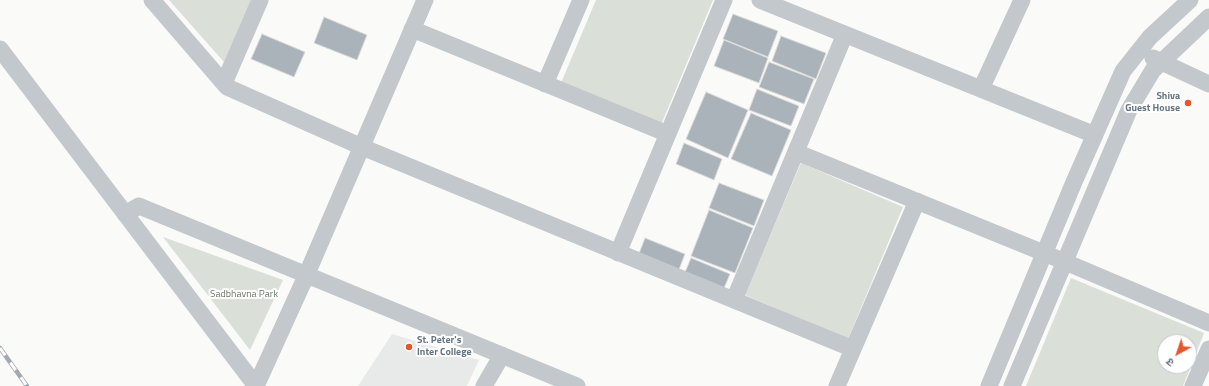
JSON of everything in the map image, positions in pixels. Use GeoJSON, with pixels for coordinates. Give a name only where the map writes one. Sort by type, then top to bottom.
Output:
{"type":"FeatureCollection","features":[{"type":"Feature","properties":{"kind":"street"},"geometry":{"type":"LineString","coordinates":[[152,0],[227,87],[362,147],[853,349]]}},
{"type":"Feature","properties":{"kind":"street"},"geometry":{"type":"LineString","coordinates":[[224,83],[260,0]]}},
{"type":"Feature","properties":{"kind":"street"},"geometry":{"type":"LineString","coordinates":[[0,49],[256,386],[306,276],[425,0]]}},
{"type":"Feature","properties":{"kind":"street"},"geometry":{"type":"LineString","coordinates":[[544,84],[581,0]]}},
{"type":"Feature","properties":{"kind":"street"},"geometry":{"type":"LineString","coordinates":[[618,253],[724,0]]}},
{"type":"Feature","properties":{"kind":"street"},"geometry":{"type":"LineString","coordinates":[[760,0],[1095,136]]}},
{"type":"Feature","properties":{"kind":"street"},"geometry":{"type":"LineString","coordinates":[[981,89],[1022,0]]}},
{"type":"Feature","properties":{"kind":"street"},"geometry":{"type":"LineString","coordinates":[[989,386],[1044,252],[1123,71],[1150,37],[1190,0]]}},
{"type":"Feature","properties":{"kind":"street"},"geometry":{"type":"LineString","coordinates":[[1012,386],[1129,110],[1153,70],[1209,16]]}},
{"type":"Feature","properties":{"kind":"street"},"geometry":{"type":"LineString","coordinates":[[412,29],[668,134]]}},
{"type":"Feature","properties":{"kind":"street"},"geometry":{"type":"LineString","coordinates":[[734,300],[845,34]]}},
{"type":"Feature","properties":{"kind":"street"},"geometry":{"type":"LineString","coordinates":[[1139,51],[1209,84]]}},
{"type":"Feature","properties":{"kind":"street"},"geometry":{"type":"LineString","coordinates":[[796,152],[1044,252],[1209,323]]}},
{"type":"Feature","properties":{"kind":"street"},"geometry":{"type":"LineString","coordinates":[[837,386],[917,201]]}},
{"type":"Feature","properties":{"kind":"street"},"geometry":{"type":"LineString","coordinates":[[125,214],[139,206],[306,276],[577,386]]}},
{"type":"Feature","properties":{"kind":"street"},"geometry":{"type":"LineString","coordinates":[[1193,386],[1209,348]]}},
{"type":"Feature","properties":{"kind":"street"},"geometry":{"type":"LineString","coordinates":[[484,386],[502,355]]}},
{"type":"Feature","properties":{"kind":"shaded area","name":"St. Peter's Inter College"},"geometry":{"type":"Polygon","coordinates":[[[392,334],[479,360],[467,386],[358,386],[392,334]]]}},
{"type":"Feature","properties":{"kind":"green space"},"geometry":{"type":"Polygon","coordinates":[[[169,0],[251,0],[224,62],[169,0]]]}},
{"type":"Feature","properties":{"kind":"green space"},"geometry":{"type":"Polygon","coordinates":[[[596,0],[713,0],[661,125],[561,83],[596,0]]]}},
{"type":"Feature","properties":{"kind":"green space"},"geometry":{"type":"Polygon","coordinates":[[[801,163],[903,207],[848,339],[745,295],[801,163]]]}},
{"type":"Feature","properties":{"kind":"green space","name":"Sadbhavna Park"},"geometry":{"type":"Polygon","coordinates":[[[163,237],[283,280],[250,350],[163,237]]]}},
{"type":"Feature","properties":{"kind":"green space"},"geometry":{"type":"Polygon","coordinates":[[[1071,278],[1204,333],[1197,351],[1197,334],[1157,334],[1157,374],[1188,374],[1183,386],[1026,386],[1071,278]]]}},
{"type":"Feature","properties":{"kind":"building"},"geometry":{"type":"Polygon","coordinates":[[[733,14],[778,31],[768,57],[723,39],[733,14]]]}},
{"type":"Feature","properties":{"kind":"building"},"geometry":{"type":"Polygon","coordinates":[[[324,17],[367,35],[357,60],[314,43],[324,17]]]}},
{"type":"Feature","properties":{"kind":"building"},"geometry":{"type":"Polygon","coordinates":[[[262,34],[305,52],[294,77],[251,59],[262,34]]]}},
{"type":"Feature","properties":{"kind":"building"},"geometry":{"type":"Polygon","coordinates":[[[781,36],[826,53],[816,79],[772,61],[781,36]]]}},
{"type":"Feature","properties":{"kind":"building"},"geometry":{"type":"Polygon","coordinates":[[[724,40],[768,58],[759,83],[714,66],[724,40]]]}},
{"type":"Feature","properties":{"kind":"building"},"geometry":{"type":"Polygon","coordinates":[[[769,62],[814,79],[804,104],[759,87],[769,62]]]}},
{"type":"Feature","properties":{"kind":"building"},"geometry":{"type":"Polygon","coordinates":[[[757,89],[799,106],[791,126],[749,110],[757,89]]]}},
{"type":"Feature","properties":{"kind":"building"},"geometry":{"type":"Polygon","coordinates":[[[706,92],[748,110],[728,158],[686,139],[706,92]]]}},
{"type":"Feature","properties":{"kind":"building"},"geometry":{"type":"Polygon","coordinates":[[[751,113],[791,130],[772,176],[731,159],[751,113]]]}},
{"type":"Feature","properties":{"kind":"building"},"geometry":{"type":"Polygon","coordinates":[[[684,143],[722,159],[714,180],[676,164],[684,143]]]}},
{"type":"Feature","properties":{"kind":"building"},"geometry":{"type":"Polygon","coordinates":[[[719,183],[764,200],[754,226],[709,208],[719,183]]]}},
{"type":"Feature","properties":{"kind":"building"},"geometry":{"type":"Polygon","coordinates":[[[709,210],[753,228],[735,273],[691,256],[709,210]]]}},
{"type":"Feature","properties":{"kind":"building"},"geometry":{"type":"Polygon","coordinates":[[[645,238],[685,254],[678,272],[638,256],[645,238]]]}},
{"type":"Feature","properties":{"kind":"building"},"geometry":{"type":"Polygon","coordinates":[[[691,258],[730,274],[722,293],[683,277],[691,258]]]}},
{"type":"Feature","properties":{"kind":"railway"},"geometry":{"type":"LineString","coordinates":[[0,348],[27,386]]}},
{"type":"Feature","properties":{"kind":"place","name":"Shiva Guest House"},"geometry":{"type":"Point","coordinates":[1188,103]}},
{"type":"Feature","properties":{"kind":"place","name":"St. Peter's Inter College"},"geometry":{"type":"Point","coordinates":[409,347]}}]}
